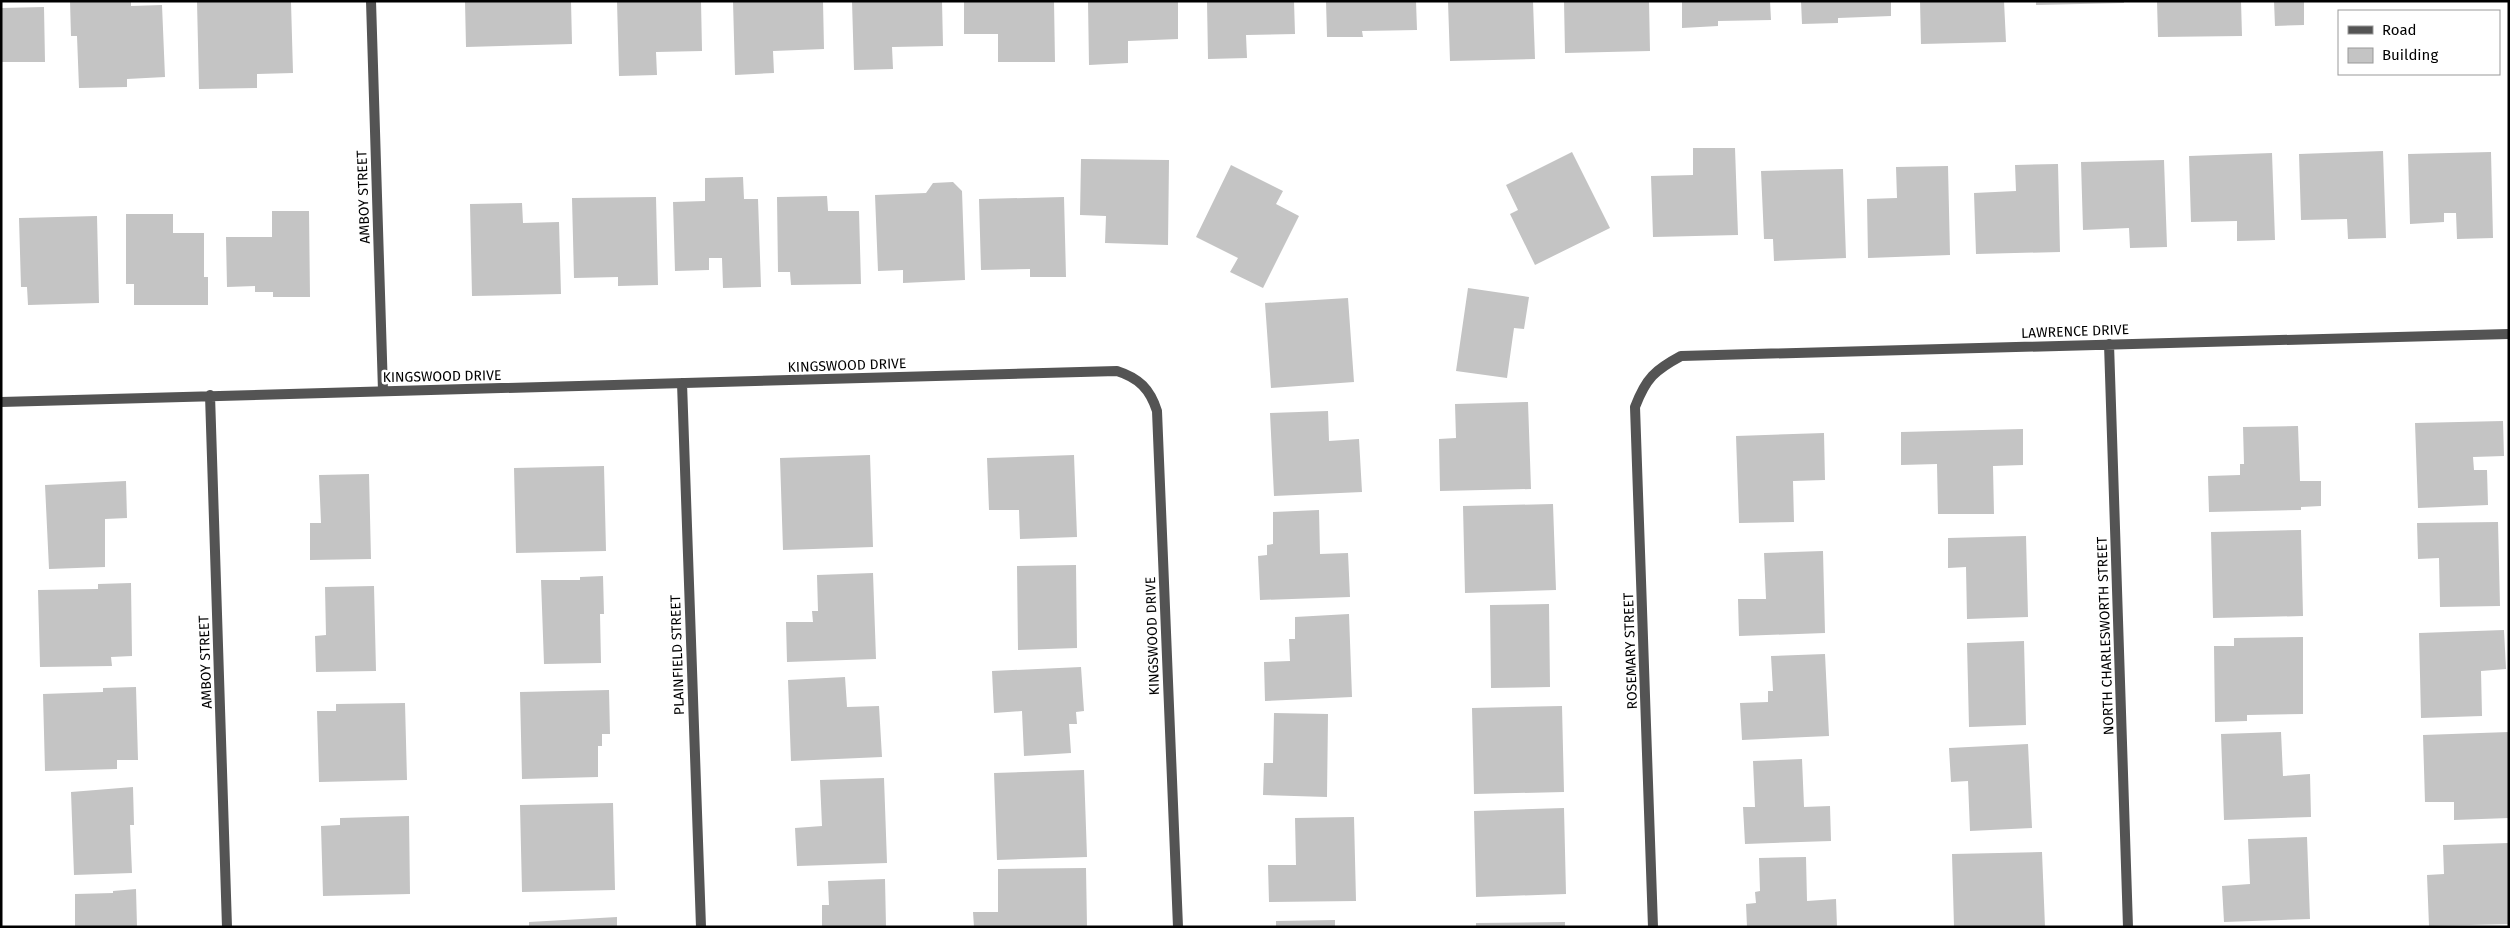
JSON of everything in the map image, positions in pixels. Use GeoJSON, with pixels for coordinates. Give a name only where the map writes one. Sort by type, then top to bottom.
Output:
{"type":"FeatureCollection","features":[{"type":"Feature","properties":{"kind":"street","name":"AMBOY STREET"},"geometry":{"type":"LineString","coordinates":[[371,1],[383,391]]}},
{"type":"Feature","properties":{"kind":"street","name":"LAWRENCE DRIVE"},"geometry":{"type":"LineString","coordinates":[[1649,378],[1656,370],[1681,356],[2509,334]]}},
{"type":"Feature","properties":{"kind":"street","name":"NORTH CHARLESWORTH STREET"},"geometry":{"type":"LineString","coordinates":[[2109,344],[2128,927]]}},
{"type":"Feature","properties":{"kind":"street","name":"KINGSWOOD DRIVE"},"geometry":{"type":"LineString","coordinates":[[1,402],[1117,371],[1134,377],[1146,387],[1153,398],[1157,411],[1178,927]]}},
{"type":"Feature","properties":{"kind":"street","name":"ROSEMARY STREET"},"geometry":{"type":"LineString","coordinates":[[1649,378],[1642,387],[1636,407],[1653,927]]}},
{"type":"Feature","properties":{"kind":"street","name":"PLAINFIELD STREET"},"geometry":{"type":"LineString","coordinates":[[682,383],[701,927]]}},
{"type":"Feature","properties":{"kind":"street","name":"AMBOY STREET"},"geometry":{"type":"LineString","coordinates":[[210,396],[228,927]]}},
{"type":"Feature","properties":{"kind":"building"},"geometry":{"type":"Polygon","coordinates":[[[70,1],[131,1],[131,6],[162,5],[165,77],[127,79],[127,87],[79,88],[77,36],[71,36],[70,1]]]}},
{"type":"Feature","properties":{"kind":"building"},"geometry":{"type":"Polygon","coordinates":[[[197,1],[291,2],[293,73],[257,74],[257,88],[199,89],[197,1]]]}},
{"type":"Feature","properties":{"kind":"building"},"geometry":{"type":"Polygon","coordinates":[[[465,1],[571,1],[572,44],[466,47],[465,1]]]}},
{"type":"Feature","properties":{"kind":"building"},"geometry":{"type":"Polygon","coordinates":[[[617,1],[701,1],[702,51],[656,52],[657,75],[619,76],[617,1]]]}},
{"type":"Feature","properties":{"kind":"building"},"geometry":{"type":"Polygon","coordinates":[[[733,1],[823,1],[824,49],[773,51],[774,73],[735,75],[733,1]]]}},
{"type":"Feature","properties":{"kind":"building"},"geometry":{"type":"Polygon","coordinates":[[[852,1],[942,1],[943,46],[892,47],[893,69],[854,70],[852,1]]]}},
{"type":"Feature","properties":{"kind":"building"},"geometry":{"type":"Polygon","coordinates":[[[964,1],[1054,1],[1055,62],[998,62],[998,34],[964,34],[964,1]]]}},
{"type":"Feature","properties":{"kind":"building"},"geometry":{"type":"Polygon","coordinates":[[[1088,1],[1178,1],[1178,39],[1128,41],[1128,63],[1089,65],[1088,1]]]}},
{"type":"Feature","properties":{"kind":"building"},"geometry":{"type":"Polygon","coordinates":[[[1207,1],[1294,1],[1295,34],[1246,35],[1247,58],[1208,59],[1207,1]]]}},
{"type":"Feature","properties":{"kind":"building"},"geometry":{"type":"Polygon","coordinates":[[[1326,1],[1416,1],[1417,30],[1362,31],[1363,37],[1327,37],[1326,1]]]}},
{"type":"Feature","properties":{"kind":"building"},"geometry":{"type":"Polygon","coordinates":[[[1448,1],[1533,1],[1535,59],[1450,61],[1448,1]]]}},
{"type":"Feature","properties":{"kind":"building"},"geometry":{"type":"Polygon","coordinates":[[[1564,1],[1649,1],[1650,51],[1565,53],[1564,1]]]}},
{"type":"Feature","properties":{"kind":"building"},"geometry":{"type":"Polygon","coordinates":[[[1682,1],[1770,1],[1771,20],[1718,21],[1718,26],[1682,28],[1682,1]]]}},
{"type":"Feature","properties":{"kind":"building"},"geometry":{"type":"Polygon","coordinates":[[[1801,1],[1891,1],[1891,16],[1838,18],[1838,23],[1802,24],[1801,1]]]}},
{"type":"Feature","properties":{"kind":"building"},"geometry":{"type":"Polygon","coordinates":[[[1920,1],[2004,1],[2006,42],[1921,44],[1920,1]]]}},
{"type":"Feature","properties":{"kind":"building"},"geometry":{"type":"Polygon","coordinates":[[[2036,1],[2124,1],[2124,3],[2036,5],[2036,1]]]}},
{"type":"Feature","properties":{"kind":"building"},"geometry":{"type":"Polygon","coordinates":[[[2157,1],[2241,1],[2242,36],[2158,37],[2157,1]]]}},
{"type":"Feature","properties":{"kind":"building"},"geometry":{"type":"Polygon","coordinates":[[[2274,1],[2304,1],[2304,25],[2275,26],[2274,1]]]}},
{"type":"Feature","properties":{"kind":"building"},"geometry":{"type":"Polygon","coordinates":[[[44,7],[45,62],[1,62],[1,8],[44,7]]]}},
{"type":"Feature","properties":{"kind":"building"},"geometry":{"type":"Polygon","coordinates":[[[1693,148],[1735,148],[1738,235],[1653,237],[1651,176],[1693,175],[1693,148]]]}},
{"type":"Feature","properties":{"kind":"building"},"geometry":{"type":"Polygon","coordinates":[[[2383,151],[2386,238],[2348,239],[2347,219],[2301,220],[2299,154],[2383,151]]]}},
{"type":"Feature","properties":{"kind":"building"},"geometry":{"type":"Polygon","coordinates":[[[1572,152],[1610,228],[1535,265],[1510,214],[1518,210],[1506,185],[1572,152]]]}},
{"type":"Feature","properties":{"kind":"building"},"geometry":{"type":"Polygon","coordinates":[[[2491,152],[2493,238],[2457,239],[2456,213],[2444,213],[2444,222],[2410,224],[2408,154],[2491,152]]]}},
{"type":"Feature","properties":{"kind":"building"},"geometry":{"type":"Polygon","coordinates":[[[2272,153],[2275,240],[2237,241],[2237,221],[2191,222],[2189,156],[2272,153]]]}},
{"type":"Feature","properties":{"kind":"building"},"geometry":{"type":"Polygon","coordinates":[[[1081,159],[1169,160],[1168,245],[1105,243],[1106,216],[1080,215],[1081,159]]]}},
{"type":"Feature","properties":{"kind":"building"},"geometry":{"type":"Polygon","coordinates":[[[2164,160],[2167,247],[2130,248],[2129,228],[2083,230],[2081,162],[2164,160]]]}},
{"type":"Feature","properties":{"kind":"building"},"geometry":{"type":"Polygon","coordinates":[[[2058,164],[2060,252],[1976,254],[1974,193],[2016,191],[2015,165],[2058,164]]]}},
{"type":"Feature","properties":{"kind":"building"},"geometry":{"type":"Polygon","coordinates":[[[1231,165],[1283,191],[1276,204],[1299,216],[1263,288],[1230,272],[1238,258],[1196,237],[1231,165]]]}},
{"type":"Feature","properties":{"kind":"building"},"geometry":{"type":"Polygon","coordinates":[[[1948,166],[1950,255],[1868,258],[1867,199],[1897,198],[1896,167],[1948,166]]]}},
{"type":"Feature","properties":{"kind":"building"},"geometry":{"type":"Polygon","coordinates":[[[1843,169],[1846,258],[1774,261],[1773,239],[1764,239],[1761,171],[1843,169]]]}},
{"type":"Feature","properties":{"kind":"building"},"geometry":{"type":"Polygon","coordinates":[[[743,177],[744,199],[758,199],[761,287],[723,288],[722,258],[709,258],[709,270],[675,271],[673,202],[705,201],[705,178],[743,177]]]}},
{"type":"Feature","properties":{"kind":"building"},"geometry":{"type":"Polygon","coordinates":[[[953,182],[962,191],[965,280],[903,283],[903,270],[878,271],[875,195],[926,193],[933,183],[953,182]]]}},
{"type":"Feature","properties":{"kind":"building"},"geometry":{"type":"Polygon","coordinates":[[[827,196],[828,211],[859,211],[861,284],[791,285],[790,272],[778,272],[777,197],[827,196]]]}},
{"type":"Feature","properties":{"kind":"building"},"geometry":{"type":"Polygon","coordinates":[[[656,197],[658,285],[618,286],[618,277],[574,278],[572,198],[656,197]]]}},
{"type":"Feature","properties":{"kind":"building"},"geometry":{"type":"Polygon","coordinates":[[[1064,197],[1066,277],[1030,277],[1030,269],[981,270],[979,199],[1064,197]]]}},
{"type":"Feature","properties":{"kind":"building"},"geometry":{"type":"Polygon","coordinates":[[[522,203],[523,223],[559,222],[561,294],[472,296],[470,204],[522,203]]]}},
{"type":"Feature","properties":{"kind":"building"},"geometry":{"type":"Polygon","coordinates":[[[272,211],[309,211],[310,297],[273,297],[273,292],[255,292],[255,286],[227,287],[226,237],[272,237],[272,211]]]}},
{"type":"Feature","properties":{"kind":"building"},"geometry":{"type":"Polygon","coordinates":[[[126,214],[173,214],[173,233],[204,233],[204,277],[208,277],[208,305],[134,305],[134,284],[126,284],[126,214]]]}},
{"type":"Feature","properties":{"kind":"building"},"geometry":{"type":"Polygon","coordinates":[[[97,216],[99,303],[28,305],[27,287],[21,287],[19,218],[97,216]]]}},
{"type":"Feature","properties":{"kind":"building"},"geometry":{"type":"Polygon","coordinates":[[[1468,288],[1529,297],[1524,329],[1514,328],[1507,378],[1456,371],[1468,288]]]}},
{"type":"Feature","properties":{"kind":"building"},"geometry":{"type":"Polygon","coordinates":[[[1348,298],[1354,382],[1271,388],[1265,303],[1348,298]]]}},
{"type":"Feature","properties":{"kind":"building"},"geometry":{"type":"Polygon","coordinates":[[[1528,402],[1531,489],[1440,491],[1439,439],[1456,438],[1455,404],[1528,402]]]}},
{"type":"Feature","properties":{"kind":"building"},"geometry":{"type":"Polygon","coordinates":[[[1328,411],[1329,441],[1359,439],[1362,492],[1274,496],[1270,413],[1328,411]]]}},
{"type":"Feature","properties":{"kind":"building"},"geometry":{"type":"Polygon","coordinates":[[[2503,421],[2504,456],[2473,457],[2474,470],[2487,470],[2488,505],[2418,508],[2415,423],[2503,421]]]}},
{"type":"Feature","properties":{"kind":"building"},"geometry":{"type":"Polygon","coordinates":[[[2298,426],[2300,481],[2321,481],[2321,506],[2301,507],[2301,510],[2209,512],[2208,476],[2240,475],[2240,464],[2244,464],[2243,427],[2298,426]]]}},
{"type":"Feature","properties":{"kind":"building"},"geometry":{"type":"Polygon","coordinates":[[[2023,429],[2023,465],[1993,466],[1994,514],[1938,514],[1937,464],[1901,465],[1901,432],[2023,429]]]}},
{"type":"Feature","properties":{"kind":"building"},"geometry":{"type":"Polygon","coordinates":[[[1824,433],[1825,480],[1793,481],[1794,522],[1739,523],[1736,436],[1824,433]]]}},
{"type":"Feature","properties":{"kind":"building"},"geometry":{"type":"Polygon","coordinates":[[[870,455],[873,547],[783,550],[780,458],[870,455]]]}},
{"type":"Feature","properties":{"kind":"building"},"geometry":{"type":"Polygon","coordinates":[[[1074,455],[1077,537],[1020,539],[1019,510],[989,510],[987,458],[1074,455]]]}},
{"type":"Feature","properties":{"kind":"building"},"geometry":{"type":"Polygon","coordinates":[[[604,466],[606,551],[516,553],[514,468],[604,466]]]}},
{"type":"Feature","properties":{"kind":"building"},"geometry":{"type":"Polygon","coordinates":[[[369,474],[371,559],[310,560],[310,523],[321,523],[319,475],[369,474]]]}},
{"type":"Feature","properties":{"kind":"building"},"geometry":{"type":"Polygon","coordinates":[[[126,481],[127,518],[105,519],[105,567],[49,569],[45,485],[126,481]]]}},
{"type":"Feature","properties":{"kind":"building"},"geometry":{"type":"Polygon","coordinates":[[[1553,504],[1556,590],[1465,593],[1463,506],[1553,504]]]}},
{"type":"Feature","properties":{"kind":"building"},"geometry":{"type":"Polygon","coordinates":[[[1319,510],[1320,554],[1348,553],[1350,597],[1260,600],[1258,556],[1267,555],[1267,545],[1273,544],[1273,512],[1319,510]]]}},
{"type":"Feature","properties":{"kind":"building"},"geometry":{"type":"Polygon","coordinates":[[[2498,522],[2500,606],[2440,607],[2439,558],[2418,559],[2417,523],[2498,522]]]}},
{"type":"Feature","properties":{"kind":"building"},"geometry":{"type":"Polygon","coordinates":[[[2301,530],[2303,616],[2213,618],[2211,532],[2301,530]]]}},
{"type":"Feature","properties":{"kind":"building"},"geometry":{"type":"Polygon","coordinates":[[[2026,536],[2028,617],[1967,619],[1966,567],[1948,568],[1948,538],[2026,536]]]}},
{"type":"Feature","properties":{"kind":"building"},"geometry":{"type":"Polygon","coordinates":[[[1823,551],[1825,633],[1739,636],[1738,599],[1766,599],[1764,553],[1823,551]]]}},
{"type":"Feature","properties":{"kind":"building"},"geometry":{"type":"Polygon","coordinates":[[[1076,565],[1077,648],[1018,650],[1017,566],[1076,565]]]}},
{"type":"Feature","properties":{"kind":"building"},"geometry":{"type":"Polygon","coordinates":[[[873,573],[876,659],[787,662],[786,622],[813,622],[812,611],[818,611],[817,575],[873,573]]]}},
{"type":"Feature","properties":{"kind":"building"},"geometry":{"type":"Polygon","coordinates":[[[603,576],[604,614],[600,614],[601,663],[544,664],[541,580],[580,580],[580,577],[603,576]]]}},
{"type":"Feature","properties":{"kind":"building"},"geometry":{"type":"Polygon","coordinates":[[[131,583],[132,656],[111,657],[112,666],[40,667],[38,590],[98,589],[98,584],[131,583]]]}},
{"type":"Feature","properties":{"kind":"building"},"geometry":{"type":"Polygon","coordinates":[[[374,586],[376,671],[316,672],[315,636],[326,635],[325,587],[374,586]]]}},
{"type":"Feature","properties":{"kind":"building"},"geometry":{"type":"Polygon","coordinates":[[[1549,604],[1550,687],[1491,688],[1490,605],[1549,604]]]}},
{"type":"Feature","properties":{"kind":"building"},"geometry":{"type":"Polygon","coordinates":[[[1349,614],[1352,697],[1265,701],[1264,662],[1290,661],[1289,639],[1295,639],[1295,617],[1349,614]]]}},
{"type":"Feature","properties":{"kind":"building"},"geometry":{"type":"Polygon","coordinates":[[[2504,630],[2506,669],[2481,671],[2482,716],[2421,718],[2419,633],[2504,630]]]}},
{"type":"Feature","properties":{"kind":"building"},"geometry":{"type":"Polygon","coordinates":[[[2303,637],[2303,714],[2247,715],[2247,721],[2215,722],[2214,646],[2234,646],[2234,638],[2303,637]]]}},
{"type":"Feature","properties":{"kind":"building"},"geometry":{"type":"Polygon","coordinates":[[[2024,641],[2026,725],[1969,727],[1967,643],[2024,641]]]}},
{"type":"Feature","properties":{"kind":"building"},"geometry":{"type":"Polygon","coordinates":[[[1825,654],[1829,736],[1742,740],[1740,703],[1768,702],[1768,691],[1773,691],[1771,656],[1825,654]]]}},
{"type":"Feature","properties":{"kind":"building"},"geometry":{"type":"Polygon","coordinates":[[[1081,667],[1084,711],[1076,712],[1077,724],[1069,724],[1071,753],[1024,756],[1022,711],[994,713],[992,671],[1081,667]]]}},
{"type":"Feature","properties":{"kind":"building"},"geometry":{"type":"Polygon","coordinates":[[[845,677],[847,707],[879,706],[882,757],[791,761],[788,680],[845,677]]]}},
{"type":"Feature","properties":{"kind":"building"},"geometry":{"type":"Polygon","coordinates":[[[136,687],[138,760],[117,760],[117,769],[45,771],[43,694],[103,692],[103,688],[136,687]]]}},
{"type":"Feature","properties":{"kind":"building"},"geometry":{"type":"Polygon","coordinates":[[[609,690],[610,734],[602,734],[602,746],[598,746],[598,777],[522,779],[520,692],[609,690]]]}},
{"type":"Feature","properties":{"kind":"building"},"geometry":{"type":"Polygon","coordinates":[[[405,703],[407,780],[319,782],[317,711],[336,711],[336,704],[405,703]]]}},
{"type":"Feature","properties":{"kind":"building"},"geometry":{"type":"Polygon","coordinates":[[[1562,706],[1564,792],[1474,794],[1472,708],[1562,706]]]}},
{"type":"Feature","properties":{"kind":"building"},"geometry":{"type":"Polygon","coordinates":[[[1274,713],[1328,714],[1327,797],[1263,795],[1264,763],[1273,763],[1274,713]]]}},
{"type":"Feature","properties":{"kind":"building"},"geometry":{"type":"Polygon","coordinates":[[[2281,732],[2283,776],[2310,774],[2311,817],[2224,820],[2221,734],[2281,732]]]}},
{"type":"Feature","properties":{"kind":"building"},"geometry":{"type":"Polygon","coordinates":[[[2509,732],[2509,818],[2454,820],[2454,802],[2425,802],[2423,735],[2509,732]]]}},
{"type":"Feature","properties":{"kind":"building"},"geometry":{"type":"Polygon","coordinates":[[[2028,744],[2032,828],[1970,831],[1968,781],[1951,782],[1949,748],[2028,744]]]}},
{"type":"Feature","properties":{"kind":"building"},"geometry":{"type":"Polygon","coordinates":[[[1802,759],[1804,807],[1830,806],[1831,841],[1745,844],[1743,807],[1755,807],[1753,761],[1802,759]]]}},
{"type":"Feature","properties":{"kind":"building"},"geometry":{"type":"Polygon","coordinates":[[[1084,770],[1087,857],[997,860],[994,773],[1084,770]]]}},
{"type":"Feature","properties":{"kind":"building"},"geometry":{"type":"Polygon","coordinates":[[[884,778],[887,863],[797,866],[795,828],[822,826],[820,780],[884,778]]]}},
{"type":"Feature","properties":{"kind":"building"},"geometry":{"type":"Polygon","coordinates":[[[133,787],[134,825],[130,825],[132,873],[74,875],[71,792],[133,787]]]}},
{"type":"Feature","properties":{"kind":"building"},"geometry":{"type":"Polygon","coordinates":[[[613,803],[615,890],[522,892],[520,805],[613,803]]]}},
{"type":"Feature","properties":{"kind":"building"},"geometry":{"type":"Polygon","coordinates":[[[1564,808],[1566,894],[1476,897],[1474,811],[1564,808]]]}},
{"type":"Feature","properties":{"kind":"building"},"geometry":{"type":"Polygon","coordinates":[[[409,816],[410,894],[323,896],[321,826],[340,825],[340,818],[409,816]]]}},
{"type":"Feature","properties":{"kind":"building"},"geometry":{"type":"Polygon","coordinates":[[[1354,817],[1356,901],[1269,902],[1268,865],[1296,865],[1295,818],[1354,817]]]}},
{"type":"Feature","properties":{"kind":"building"},"geometry":{"type":"Polygon","coordinates":[[[2307,837],[2310,919],[2224,922],[2222,886],[2250,884],[2248,839],[2307,837]]]}},
{"type":"Feature","properties":{"kind":"building"},"geometry":{"type":"Polygon","coordinates":[[[2509,843],[2509,924],[2429,926],[2427,875],[2444,874],[2443,845],[2509,843]]]}},
{"type":"Feature","properties":{"kind":"building"},"geometry":{"type":"Polygon","coordinates":[[[2042,852],[2045,927],[1954,927],[1952,854],[2042,852]]]}},
{"type":"Feature","properties":{"kind":"building"},"geometry":{"type":"Polygon","coordinates":[[[1806,857],[1807,901],[1836,899],[1837,927],[1747,927],[1746,904],[1756,903],[1755,892],[1760,891],[1759,858],[1806,857]]]}},
{"type":"Feature","properties":{"kind":"building"},"geometry":{"type":"Polygon","coordinates":[[[1086,868],[1087,927],[974,927],[973,912],[998,912],[998,869],[1086,868]]]}},
{"type":"Feature","properties":{"kind":"building"},"geometry":{"type":"Polygon","coordinates":[[[885,879],[886,927],[822,927],[822,905],[829,905],[828,881],[885,879]]]}},
{"type":"Feature","properties":{"kind":"building"},"geometry":{"type":"Polygon","coordinates":[[[136,889],[137,927],[75,927],[75,894],[113,893],[113,891],[136,889]]]}},
{"type":"Feature","properties":{"kind":"building"},"geometry":{"type":"Polygon","coordinates":[[[617,917],[617,927],[529,927],[529,922],[617,917]]]}},
{"type":"Feature","properties":{"kind":"building"},"geometry":{"type":"Polygon","coordinates":[[[1335,920],[1335,927],[1276,927],[1276,921],[1335,920]]]}},
{"type":"Feature","properties":{"kind":"building"},"geometry":{"type":"Polygon","coordinates":[[[1565,922],[1565,927],[1476,927],[1476,923],[1565,922]]]}}]}
